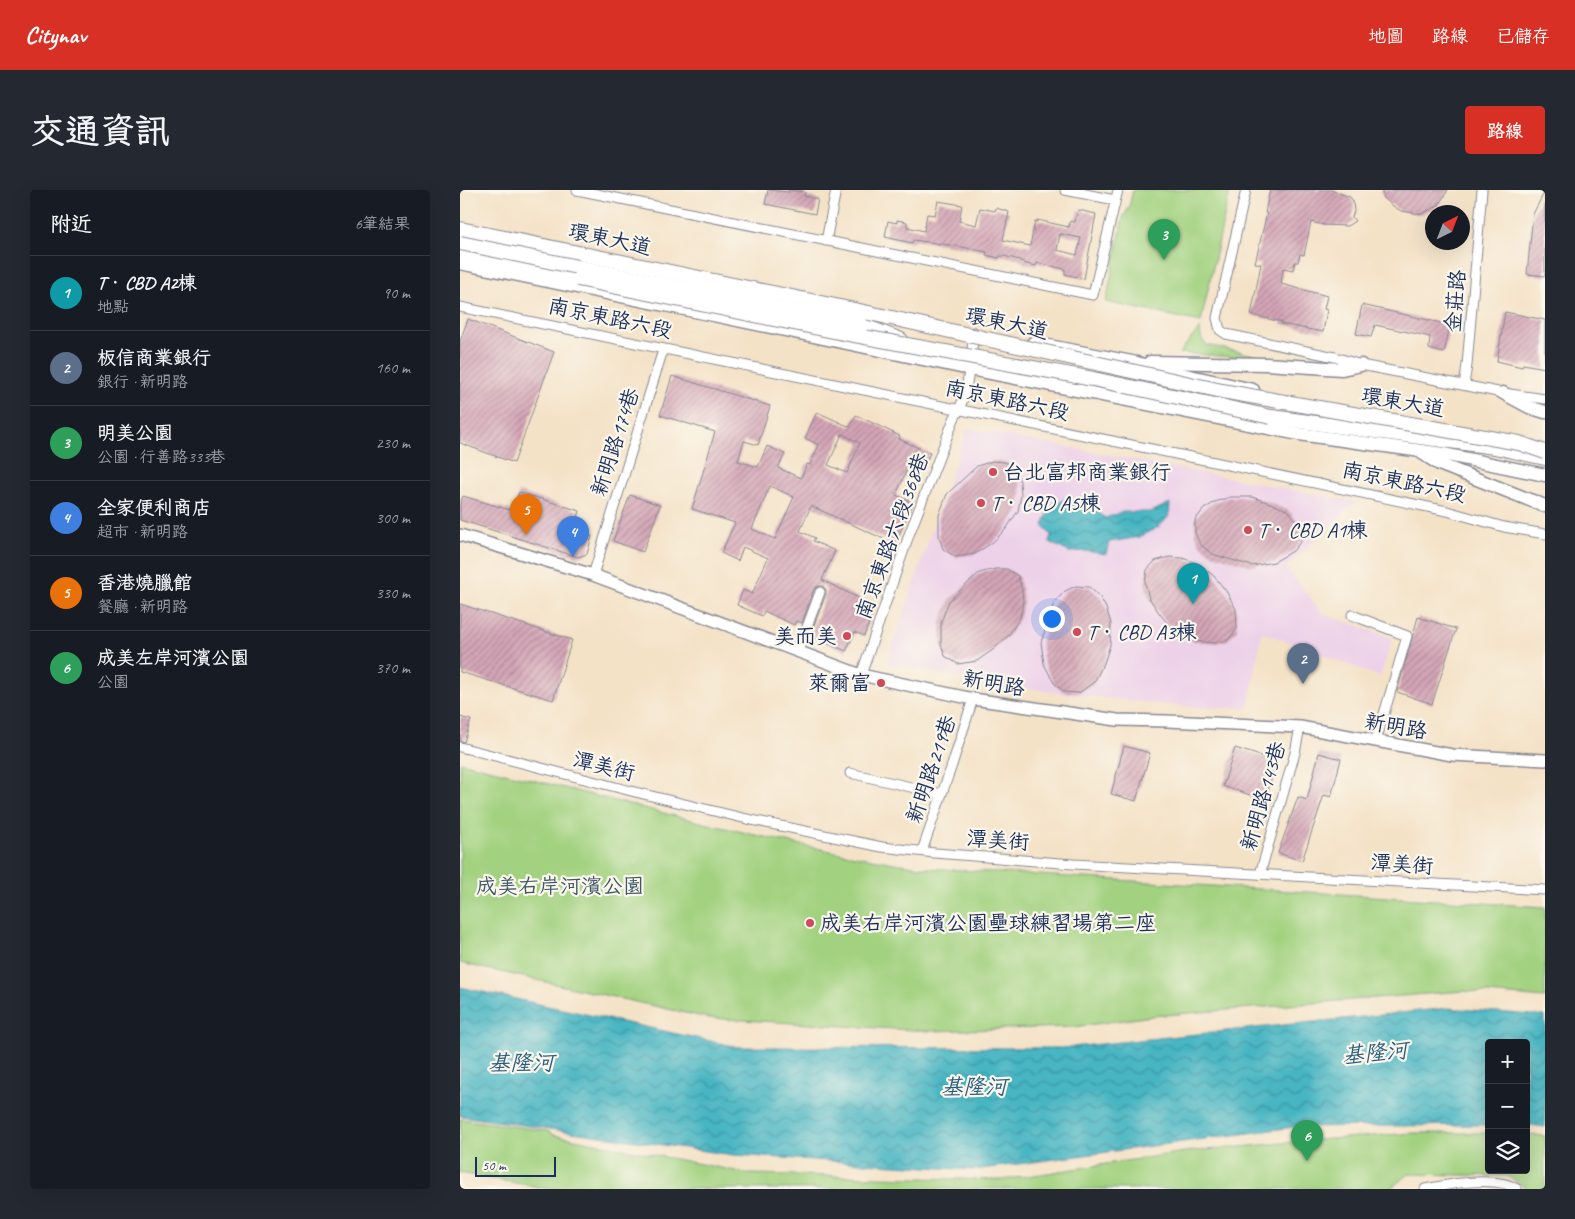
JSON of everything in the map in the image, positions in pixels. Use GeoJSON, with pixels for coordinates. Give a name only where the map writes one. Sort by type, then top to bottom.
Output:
{"type":"FeatureCollection","features":[{"type":"Feature","properties":{"kind":"highway","name":"環東大道"},"geometry":{"type":"LineString","coordinates":[[460,229],[915,323],[1222,391],[1519,443],[1545,452]]}},
{"type":"Feature","properties":{"kind":"highway"},"geometry":{"type":"LineString","coordinates":[[460,243],[862,325],[918,347]]}},
{"type":"Feature","properties":{"kind":"highway","name":"環東大道"},"geometry":{"type":"LineString","coordinates":[[460,255],[848,334],[1093,379],[1272,417],[1495,447],[1545,457]]}},
{"type":"Feature","properties":{"kind":"highway"},"geometry":{"type":"LineString","coordinates":[[862,325],[915,323]]}},
{"type":"Feature","properties":{"kind":"main road"},"geometry":{"type":"LineString","coordinates":[[460,223],[711,274],[974,331],[1138,363],[1282,397],[1384,425],[1509,448],[1545,457]]}},
{"type":"Feature","properties":{"kind":"main road","name":"南京東路六段"},"geometry":{"type":"LineString","coordinates":[[460,263],[704,312],[970,369],[1299,434],[1442,454],[1545,475]]}},
{"type":"Feature","properties":{"kind":"main road"},"geometry":{"type":"LineString","coordinates":[[704,312],[711,274]]}},
{"type":"Feature","properties":{"kind":"main road"},"geometry":{"type":"LineString","coordinates":[[1138,363],[1266,364],[1342,369],[1362,366]]}},
{"type":"Feature","properties":{"kind":"main road"},"geometry":{"type":"LineString","coordinates":[[1503,393],[1530,407],[1545,412]]}},
{"type":"Feature","properties":{"kind":"main road"},"geometry":{"type":"LineString","coordinates":[[1420,452],[1439,464],[1545,506]]}},
{"type":"Feature","properties":{"kind":"street"},"geometry":{"type":"LineString","coordinates":[[577,190],[1093,295],[1118,190]]}},
{"type":"Feature","properties":{"kind":"street"},"geometry":{"type":"LineString","coordinates":[[826,240],[836,190]]}},
{"type":"Feature","properties":{"kind":"street"},"geometry":{"type":"LineString","coordinates":[[1065,190],[1115,200]]}},
{"type":"Feature","properties":{"kind":"street"},"geometry":{"type":"LineString","coordinates":[[1246,190],[1217,318],[1220,330],[1226,334],[1335,358],[1362,366],[1503,393],[1545,399]]}},
{"type":"Feature","properties":{"kind":"street","name":"金莊路"},"geometry":{"type":"LineString","coordinates":[[1464,385],[1482,190]]}},
{"type":"Feature","properties":{"kind":"street","name":"南京東路六段"},"geometry":{"type":"LineString","coordinates":[[460,307],[1200,459],[1447,511],[1504,527],[1545,534]]}},
{"type":"Feature","properties":{"kind":"street","name":"南京東路六段368巷"},"geometry":{"type":"LineString","coordinates":[[860,675],[910,532],[954,419],[960,411],[970,369],[974,331]]}},
{"type":"Feature","properties":{"kind":"street","name":"新明路174巷"},"geometry":{"type":"LineString","coordinates":[[593,575],[663,350]]}},
{"type":"Feature","properties":{"kind":"street","name":"新明路"},"geometry":{"type":"LineString","coordinates":[[460,535],[593,575],[860,675],[973,699],[1117,720],[1300,727],[1452,755],[1545,760]]}},
{"type":"Feature","properties":{"kind":"street"},"geometry":{"type":"LineString","coordinates":[[798,651],[820,592]]}},
{"type":"Feature","properties":{"kind":"street"},"geometry":{"type":"LineString","coordinates":[[1352,615],[1407,636],[1376,741]]}},
{"type":"Feature","properties":{"kind":"street","name":"新明路219巷"},"geometry":{"type":"LineString","coordinates":[[922,851],[973,699]]}},
{"type":"Feature","properties":{"kind":"street","name":"新明路143巷"},"geometry":{"type":"LineString","coordinates":[[1260,874],[1295,753],[1300,727]]}},
{"type":"Feature","properties":{"kind":"street","name":"潭美街"},"geometry":{"type":"LineString","coordinates":[[460,747],[747,819],[882,847],[1072,864],[1545,890]]}},
{"type":"Feature","properties":{"kind":"street"},"geometry":{"type":"LineString","coordinates":[[850,773],[941,794]]}},
{"type":"Feature","properties":{"kind":"street"},"geometry":{"type":"LineString","coordinates":[[1425,1189],[1449,1184],[1491,1182],[1510,1184],[1517,1189]]}},
{"type":"Feature","properties":{"kind":"shaded area"},"geometry":{"type":"Polygon","coordinates":[[[967,428],[1355,502],[1286,567],[1323,614],[1393,638],[1380,677],[1262,632],[1248,708],[1189,707],[1059,693],[963,678],[887,663],[967,428]]]}},
{"type":"Feature","properties":{"kind":"green space"},"geometry":{"type":"Polygon","coordinates":[[[1133,190],[1230,190],[1201,322],[1106,302],[1123,218],[1129,207],[1133,190]]]}},
{"type":"Feature","properties":{"kind":"green space"},"geometry":{"type":"Polygon","coordinates":[[[1200,328],[1201,337],[1207,345],[1264,357],[1179,353],[1200,328]]]}},
{"type":"Feature","properties":{"kind":"green space","name":"成美右岸河濱公園"},"geometry":{"type":"Polygon","coordinates":[[[460,762],[754,835],[927,868],[1545,907],[1545,998],[1464,991],[1152,1016],[1074,1027],[929,1031],[708,1018],[460,963],[460,762]]]}},
{"type":"Feature","properties":{"kind":"green space"},"geometry":{"type":"Polygon","coordinates":[[[460,1119],[548,1131],[554,1135],[751,1174],[1002,1180],[1184,1152],[1414,1133],[1485,1133],[1485,1174],[1530,1174],[1530,1134],[1545,1136],[1545,1189],[1528,1189],[1508,1176],[1409,1174],[1389,1189],[550,1189],[460,1173],[460,1119]]]}},
{"type":"Feature","properties":{"kind":"water"},"geometry":{"type":"Polygon","coordinates":[[[1065,499],[1091,506],[1105,518],[1123,512],[1151,512],[1170,503],[1169,516],[1160,526],[1140,537],[1109,542],[1106,554],[1086,551],[1069,552],[1049,542],[1051,535],[1043,525],[1050,509],[1065,499]]]}},
{"type":"Feature","properties":{"kind":"water","name":"基隆河"},"geometry":{"type":"Polygon","coordinates":[[[460,987],[738,1047],[1062,1048],[1448,1008],[1545,1016],[1545,1127],[1530,1125],[1530,1039],[1485,1039],[1485,1125],[1294,1127],[974,1170],[733,1155],[460,1116],[460,987]]]}},
{"type":"Feature","properties":{"kind":"building"},"geometry":{"type":"Polygon","coordinates":[[[768,190],[805,192],[804,196],[818,199],[815,214],[765,204],[768,190]]]}},
{"type":"Feature","properties":{"kind":"building"},"geometry":{"type":"Polygon","coordinates":[[[1270,190],[1331,190],[1350,197],[1353,201],[1354,211],[1352,217],[1355,221],[1347,226],[1324,225],[1311,222],[1304,255],[1300,254],[1293,270],[1283,268],[1281,284],[1327,296],[1324,309],[1327,310],[1323,332],[1281,324],[1282,322],[1251,315],[1261,264],[1255,263],[1267,213],[1265,213],[1270,190]]]}},
{"type":"Feature","properties":{"kind":"building"},"geometry":{"type":"Polygon","coordinates":[[[1381,190],[1448,190],[1439,205],[1425,205],[1425,212],[1421,214],[1401,211],[1384,198],[1381,190]]]}},
{"type":"Feature","properties":{"kind":"building"},"geometry":{"type":"Polygon","coordinates":[[[1545,191],[1545,276],[1527,274],[1533,214],[1545,191]]]}},
{"type":"Feature","properties":{"kind":"building"},"geometry":{"type":"Polygon","coordinates":[[[938,201],[962,205],[959,221],[976,225],[980,208],[995,211],[996,208],[1009,212],[1003,240],[1030,246],[1035,221],[1037,222],[1037,220],[1069,227],[1070,221],[1075,222],[1078,210],[1096,214],[1084,279],[1065,274],[1065,269],[1037,263],[1036,266],[1004,256],[999,258],[986,255],[987,252],[913,240],[912,243],[885,237],[888,221],[897,223],[897,220],[907,222],[907,227],[924,231],[927,214],[935,215],[938,201]],[[1060,234],[1057,250],[1077,255],[1081,238],[1060,234]]]}},
{"type":"Feature","properties":{"kind":"building"},"geometry":{"type":"Polygon","coordinates":[[[1362,305],[1450,325],[1444,353],[1429,349],[1430,337],[1422,335],[1375,325],[1371,337],[1356,334],[1362,305]]]}},
{"type":"Feature","properties":{"kind":"building"},"geometry":{"type":"Polygon","coordinates":[[[1505,312],[1545,320],[1545,368],[1523,364],[1522,367],[1497,361],[1505,312]]]}},
{"type":"Feature","properties":{"kind":"building"},"geometry":{"type":"Polygon","coordinates":[[[468,319],[554,352],[514,463],[460,443],[460,341],[468,319]]]}},
{"type":"Feature","properties":{"kind":"building"},"geometry":{"type":"Polygon","coordinates":[[[672,376],[770,406],[758,445],[744,441],[738,461],[758,467],[767,446],[785,454],[778,468],[801,478],[807,464],[810,465],[819,445],[805,438],[817,412],[850,427],[856,415],[900,436],[899,439],[930,453],[922,471],[909,465],[896,495],[913,503],[895,544],[811,506],[800,531],[815,538],[813,541],[835,551],[822,580],[875,606],[864,636],[855,632],[846,651],[810,636],[826,594],[823,586],[818,586],[814,589],[802,623],[796,621],[794,625],[764,611],[762,616],[737,605],[743,590],[752,594],[768,558],[743,547],[738,561],[721,553],[735,523],[692,509],[715,432],[660,415],[672,376]],[[842,434],[828,465],[847,473],[860,443],[842,434]],[[770,486],[752,529],[775,539],[794,497],[770,486]]]}},
{"type":"Feature","properties":{"kind":"building","name":"T．CBD A5棟"},"geometry":{"type":"Polygon","coordinates":[[[993,461],[1005,462],[1015,469],[1020,482],[1021,495],[1018,511],[1006,529],[993,542],[975,554],[956,557],[943,549],[939,537],[939,515],[947,494],[977,466],[993,461]]]}},
{"type":"Feature","properties":{"kind":"building"},"geometry":{"type":"Polygon","coordinates":[[[519,492],[580,511],[574,531],[592,536],[587,554],[578,557],[460,520],[460,504],[463,496],[513,511],[519,492]]]}},
{"type":"Feature","properties":{"kind":"building"},"geometry":{"type":"Polygon","coordinates":[[[630,495],[660,505],[643,552],[613,541],[630,495]]]}},
{"type":"Feature","properties":{"kind":"building","name":"T．CBD A1棟"},"geometry":{"type":"Polygon","coordinates":[[[1230,497],[1252,497],[1289,511],[1301,527],[1301,541],[1293,551],[1274,562],[1252,566],[1212,554],[1200,544],[1195,533],[1195,520],[1204,509],[1215,502],[1230,497]]]}},
{"type":"Feature","properties":{"kind":"building"},"geometry":{"type":"Polygon","coordinates":[[[1169,557],[1182,558],[1197,563],[1214,576],[1226,591],[1236,609],[1237,629],[1228,640],[1216,643],[1194,641],[1174,631],[1160,614],[1149,598],[1145,583],[1147,570],[1155,561],[1169,557]]]}},
{"type":"Feature","properties":{"kind":"building"},"geometry":{"type":"Polygon","coordinates":[[[995,569],[1007,569],[1018,576],[1023,602],[1020,618],[1008,636],[994,649],[977,661],[958,664],[945,656],[941,644],[941,622],[949,601],[979,573],[995,569]]]}},
{"type":"Feature","properties":{"kind":"building","name":"T．CBD A3棟"},"geometry":{"type":"Polygon","coordinates":[[[1076,586],[1089,587],[1100,597],[1111,623],[1110,645],[1104,663],[1094,682],[1079,693],[1064,692],[1054,683],[1044,664],[1041,642],[1054,603],[1065,591],[1076,586]]]}},
{"type":"Feature","properties":{"kind":"building"},"geometry":{"type":"Polygon","coordinates":[[[460,604],[572,640],[553,700],[460,672],[460,604]]]}},
{"type":"Feature","properties":{"kind":"building"},"geometry":{"type":"Polygon","coordinates":[[[1418,617],[1456,629],[1432,704],[1397,692],[1418,617]]]}},
{"type":"Feature","properties":{"kind":"building"},"geometry":{"type":"Polygon","coordinates":[[[460,717],[471,720],[464,742],[460,741],[460,717]]]}},
{"type":"Feature","properties":{"kind":"building"},"geometry":{"type":"Polygon","coordinates":[[[1124,746],[1150,753],[1136,801],[1111,794],[1124,746]]]}},
{"type":"Feature","properties":{"kind":"building"},"geometry":{"type":"Polygon","coordinates":[[[1235,748],[1277,761],[1265,800],[1223,786],[1235,748]]]}},
{"type":"Feature","properties":{"kind":"building"},"geometry":{"type":"Polygon","coordinates":[[[1319,753],[1341,759],[1331,797],[1324,795],[1302,861],[1278,853],[1298,797],[1307,800],[1319,753]]]}},
{"type":"Feature","properties":{"kind":"place","name":"明美公園"},"geometry":{"type":"Point","coordinates":[1164,260]}},
{"type":"Feature","properties":{"kind":"place","name":"台北富邦商業銀行"},"geometry":{"type":"Point","coordinates":[993,472]}},
{"type":"Feature","properties":{"kind":"place","name":"T．CBD A5棟"},"geometry":{"type":"Point","coordinates":[981,503]}},
{"type":"Feature","properties":{"kind":"place","name":"T．CBD A1棟"},"geometry":{"type":"Point","coordinates":[1248,530]}},
{"type":"Feature","properties":{"kind":"place","name":"香港燒臘館"},"geometry":{"type":"Point","coordinates":[526,535]}},
{"type":"Feature","properties":{"kind":"place","name":"全家便利商店"},"geometry":{"type":"Point","coordinates":[573,557]}},
{"type":"Feature","properties":{"kind":"place","name":"T．CBD A2棟"},"geometry":{"type":"Point","coordinates":[1193,604]}},
{"type":"Feature","properties":{"kind":"place","name":"T．CBD A3棟"},"geometry":{"type":"Point","coordinates":[1077,632]}},
{"type":"Feature","properties":{"kind":"place","name":"美而美"},"geometry":{"type":"Point","coordinates":[847,636]}},
{"type":"Feature","properties":{"kind":"place","name":"萊爾富"},"geometry":{"type":"Point","coordinates":[881,683]}},
{"type":"Feature","properties":{"kind":"place","name":"板信商業銀行"},"geometry":{"type":"Point","coordinates":[1303,684]}},
{"type":"Feature","properties":{"kind":"place","name":"成美右岸河濱公園壘球練習場第二座"},"geometry":{"type":"Point","coordinates":[810,923]}},
{"type":"Feature","properties":{"kind":"place","name":"成美左岸河濱公園"},"geometry":{"type":"Point","coordinates":[1307,1161]}}]}
